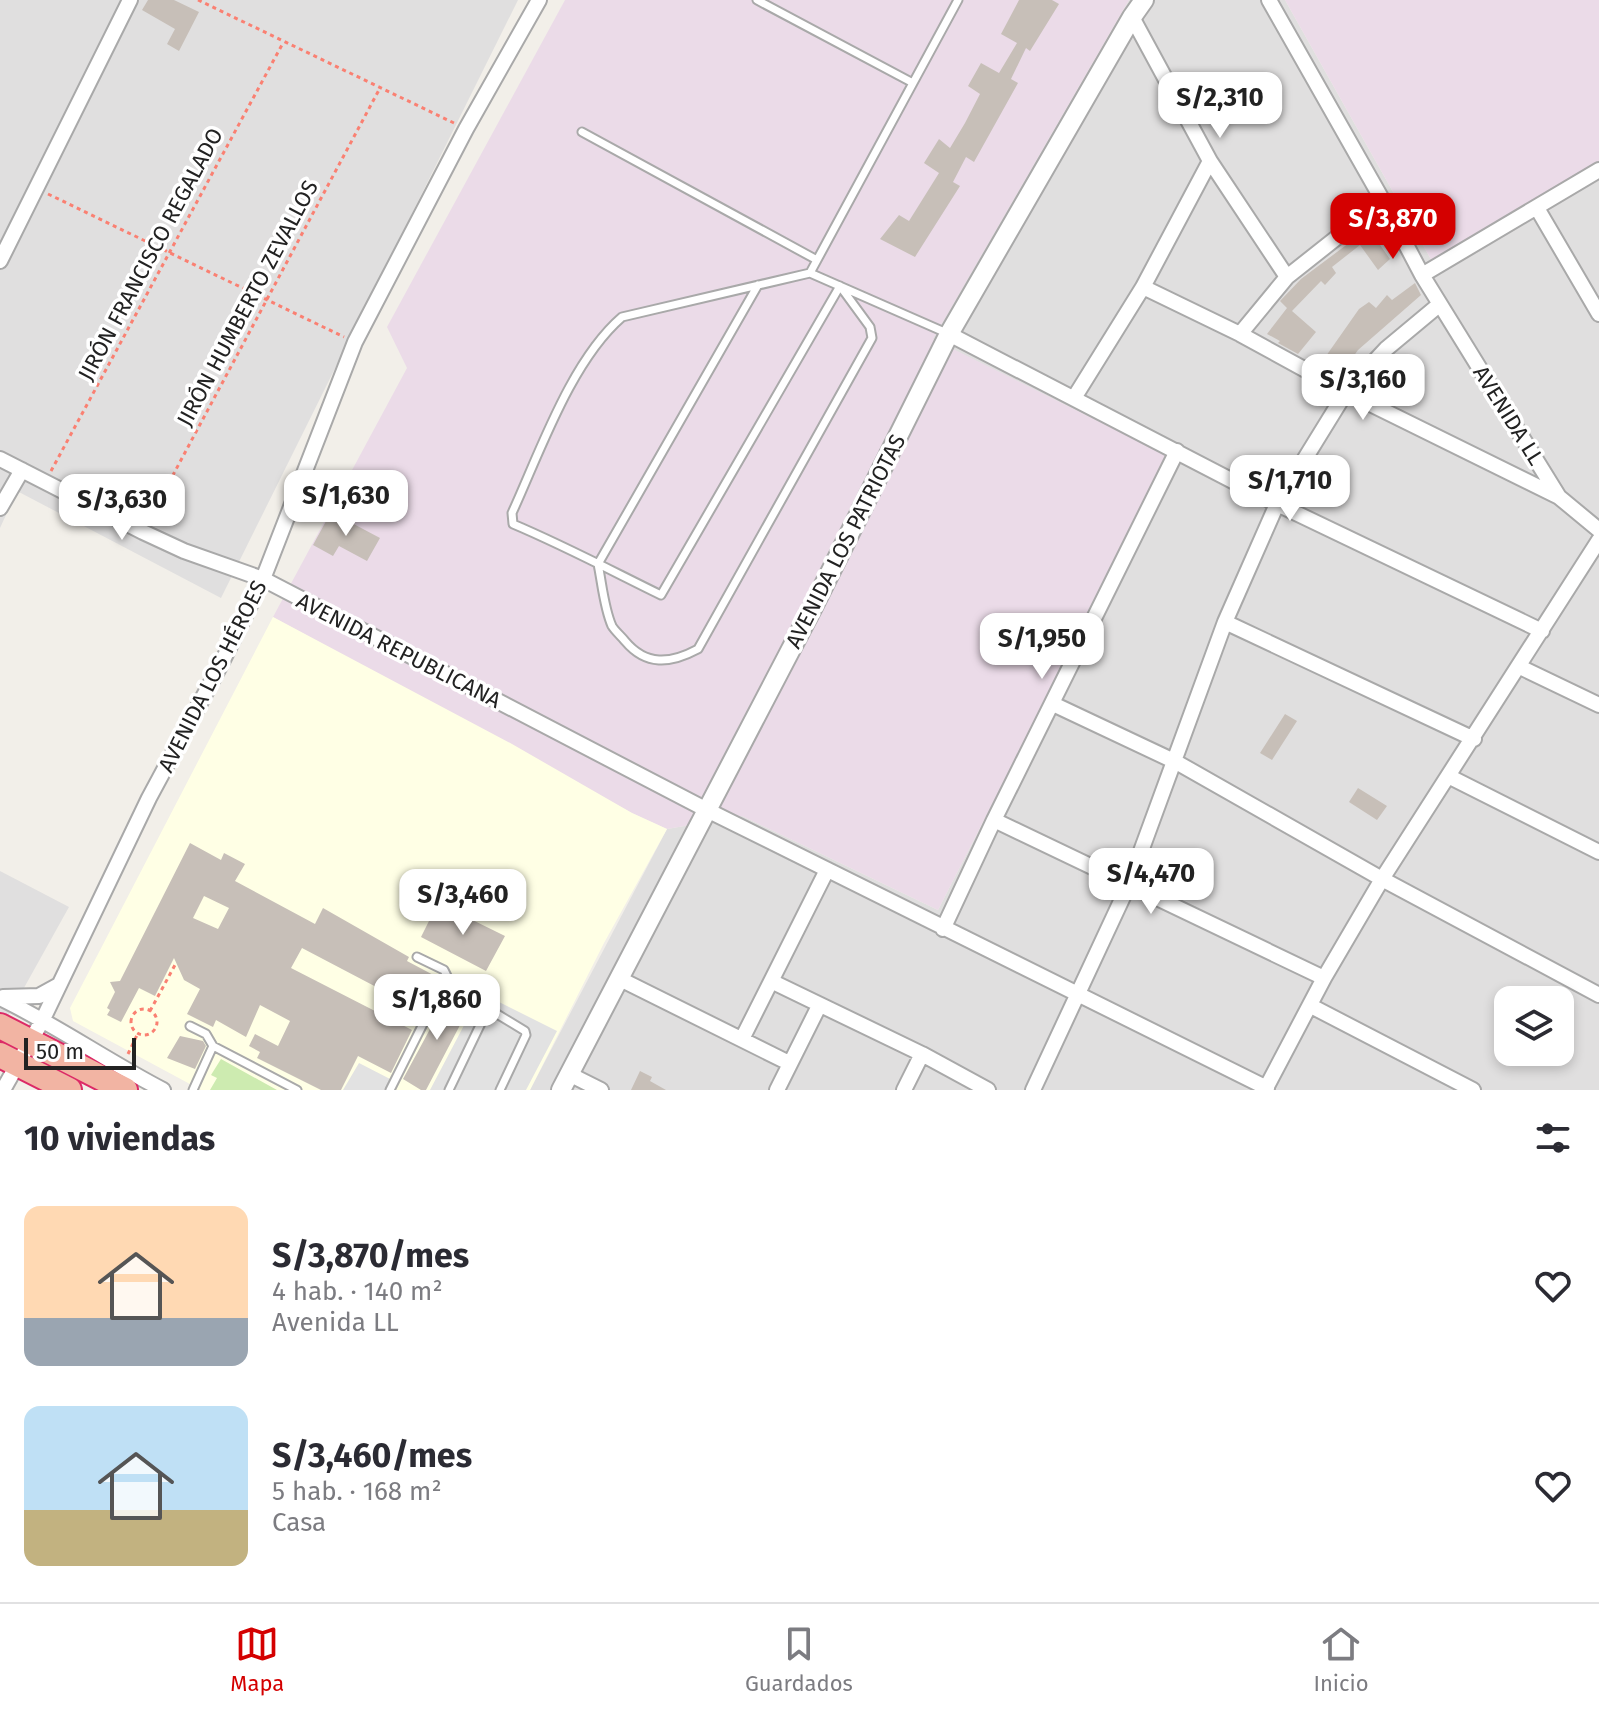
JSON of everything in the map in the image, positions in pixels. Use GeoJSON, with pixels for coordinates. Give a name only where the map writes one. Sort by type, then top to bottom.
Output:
{"type":"FeatureCollection","features":[{"type":"Feature","properties":{"kind":"highway"},"geometry":{"type":"LineString","coordinates":[[0,1026],[30,1042],[123,1079]]}},
{"type":"Feature","properties":{"kind":"highway"},"geometry":{"type":"LineString","coordinates":[[9,1059],[69,1090]]}},
{"type":"Feature","properties":{"kind":"street"},"geometry":{"type":"LineString","coordinates":[[0,261],[130,0]]}},
{"type":"Feature","properties":{"kind":"street","name":"AVENIDA LOS HÉROES"},"geometry":{"type":"LineString","coordinates":[[3,1090],[9,1059],[30,1042],[43,1019],[149,798],[263,579],[355,342],[466,129],[539,0]]}},
{"type":"Feature","properties":{"kind":"street","name":"AVENIDA LOS PATRIOTAS"},"geometry":{"type":"LineString","coordinates":[[565,1082],[813,607],[949,334],[1144,0]]}},
{"type":"Feature","properties":{"kind":"street","name":"AVENIDA LL"},"geometry":{"type":"LineString","coordinates":[[1269,0],[1422,275],[1559,497]]}},
{"type":"Feature","properties":{"kind":"street"},"geometry":{"type":"LineString","coordinates":[[1132,17],[1210,161],[1287,277]]}},
{"type":"Feature","properties":{"kind":"street"},"geometry":{"type":"LineString","coordinates":[[1074,398],[1143,287],[1210,161]]}},
{"type":"Feature","properties":{"kind":"street"},"geometry":{"type":"LineString","coordinates":[[1422,275],[1599,170]]}},
{"type":"Feature","properties":{"kind":"street"},"geometry":{"type":"LineString","coordinates":[[1240,334],[1287,277],[1383,201]]}},
{"type":"Feature","properties":{"kind":"street"},"geometry":{"type":"LineString","coordinates":[[1537,208],[1599,314]]}},
{"type":"Feature","properties":{"kind":"street"},"geometry":{"type":"LineString","coordinates":[[1143,287],[1559,497],[1599,530]]}},
{"type":"Feature","properties":{"kind":"street"},"geometry":{"type":"LineString","coordinates":[[1033,1090],[1129,884],[1225,622],[1277,504],[1346,392],[1386,349],[1440,304]]}},
{"type":"Feature","properties":{"kind":"street"},"geometry":{"type":"LineString","coordinates":[[949,334],[1277,504],[1542,631]]}},
{"type":"Feature","properties":{"kind":"street"},"geometry":{"type":"LineString","coordinates":[[943,929],[1177,451]]}},
{"type":"Feature","properties":{"kind":"street","name":"AVENIDA REPUBLICANA"},"geometry":{"type":"LineString","coordinates":[[0,459],[184,551],[263,579],[707,810],[1266,1089]]}},
{"type":"Feature","properties":{"kind":"street"},"geometry":{"type":"LineString","coordinates":[[0,508],[22,470]]}},
{"type":"Feature","properties":{"kind":"street"},"geometry":{"type":"LineString","coordinates":[[1266,1089],[1324,978],[1382,879],[1599,540]]}},
{"type":"Feature","properties":{"kind":"street"},"geometry":{"type":"LineString","coordinates":[[1225,622],[1474,739]]}},
{"type":"Feature","properties":{"kind":"street"},"geometry":{"type":"LineString","coordinates":[[1520,667],[1599,705]]}},
{"type":"Feature","properties":{"kind":"street"},"geometry":{"type":"LineString","coordinates":[[1053,704],[1176,762],[1382,879],[1599,995]]}},
{"type":"Feature","properties":{"kind":"street"},"geometry":{"type":"LineString","coordinates":[[1450,777],[1599,852]]}},
{"type":"Feature","properties":{"kind":"street"},"geometry":{"type":"LineString","coordinates":[[994,820],[1324,978]]}},
{"type":"Feature","properties":{"kind":"street"},"geometry":{"type":"LineString","coordinates":[[742,1039],[827,870]]}},
{"type":"Feature","properties":{"kind":"street"},"geometry":{"type":"LineString","coordinates":[[618,978],[789,1063]]}},
{"type":"Feature","properties":{"kind":"street"},"geometry":{"type":"LineString","coordinates":[[773,982],[922,1054],[988,1090]]}},
{"type":"Feature","properties":{"kind":"street"},"geometry":{"type":"LineString","coordinates":[[0,998],[39,996],[59,985]]}},
{"type":"Feature","properties":{"kind":"street"},"geometry":{"type":"LineString","coordinates":[[0,998],[43,1019],[123,1079],[163,1090]]}},
{"type":"Feature","properties":{"kind":"street"},"geometry":{"type":"LineString","coordinates":[[777,1090],[819,1006]]}},
{"type":"Feature","properties":{"kind":"street"},"geometry":{"type":"LineString","coordinates":[[1311,1006],[1473,1090]]}},
{"type":"Feature","properties":{"kind":"street"},"geometry":{"type":"LineString","coordinates":[[904,1090],[922,1054]]}},
{"type":"Feature","properties":{"kind":"street"},"geometry":{"type":"LineString","coordinates":[[565,1082],[601,1090]]}},
{"type":"Feature","properties":{"kind":"lane"},"geometry":{"type":"LineString","coordinates":[[757,0],[913,83]]}},
{"type":"Feature","properties":{"kind":"lane"},"geometry":{"type":"LineString","coordinates":[[810,273],[958,0]]}},
{"type":"Feature","properties":{"kind":"lane"},"geometry":{"type":"LineString","coordinates":[[582,132],[817,260]]}},
{"type":"Feature","properties":{"kind":"lane"},"geometry":{"type":"LineString","coordinates":[[840,286],[661,595],[513,524],[512,513],[572,384],[604,333],[622,317],[810,273],[840,286],[949,334]]}},
{"type":"Feature","properties":{"kind":"lane"},"geometry":{"type":"LineString","coordinates":[[758,285],[598,564],[613,627],[633,650],[649,659],[665,662],[698,649],[872,338],[870,327],[840,286]]}},
{"type":"Feature","properties":{"kind":"lane"},"geometry":{"type":"LineString","coordinates":[[390,1090],[447,976],[444,970],[417,957]]}},
{"type":"Feature","properties":{"kind":"lane"},"geometry":{"type":"LineString","coordinates":[[449,1090],[483,1019],[492,1014],[525,1031],[526,1035],[500,1090]]}},
{"type":"Feature","properties":{"kind":"lane"},"geometry":{"type":"LineString","coordinates":[[190,1026],[206,1034],[213,1046],[297,1090]]}},
{"type":"Feature","properties":{"kind":"lane"},"geometry":{"type":"LineString","coordinates":[[193,1090],[213,1046]]}},
{"type":"Feature","properties":{"kind":"path"},"geometry":{"type":"LineString","coordinates":[[198,0],[466,129]]}},
{"type":"Feature","properties":{"kind":"path","name":"JIRÓN FRANCISCO REGALADO"},"geometry":{"type":"LineString","coordinates":[[46,481],[283,43]]}},
{"type":"Feature","properties":{"kind":"path","name":"JIRÓN HUMBERTO ZEVALLOS"},"geometry":{"type":"LineString","coordinates":[[143,532],[380,88]]}},
{"type":"Feature","properties":{"kind":"path"},"geometry":{"type":"LineString","coordinates":[[38,189],[355,342]]}},
{"type":"Feature","properties":{"kind":"path"},"geometry":{"type":"LineString","coordinates":[[150,1011],[175,965]]}},
{"type":"Feature","properties":{"kind":"path"},"geometry":{"type":"LineString","coordinates":[[138,1011],[150,1011],[156,1018],[154,1029],[148,1034],[138,1033],[132,1026],[132,1017],[138,1011]]}},
{"type":"Feature","properties":{"kind":"path"},"geometry":{"type":"LineString","coordinates":[[123,1079],[138,1033]]}},
{"type":"Feature","properties":{"kind":"shaded area"},"geometry":{"type":"Polygon","coordinates":[[[0,0],[518,0],[221,598],[17,491],[0,528],[0,0]]]}},
{"type":"Feature","properties":{"kind":"shaded area"},"geometry":{"type":"Polygon","coordinates":[[[565,0],[1129,0],[933,339],[1170,457],[938,910],[742,816],[667,829],[632,813],[273,617],[407,368],[387,327],[565,0]]]}},
{"type":"Feature","properties":{"kind":"shaded area"},"geometry":{"type":"Polygon","coordinates":[[[1129,0],[1285,0],[1433,263],[1599,164],[1599,1090],[530,1090],[667,829],[742,816],[938,910],[1170,457],[932,339],[1129,0]]]}},
{"type":"Feature","properties":{"kind":"shaded area"},"geometry":{"type":"Polygon","coordinates":[[[1285,0],[1599,0],[1599,164],[1433,263],[1285,0]]]}},
{"type":"Feature","properties":{"kind":"shaded area"},"geometry":{"type":"Polygon","coordinates":[[[273,617],[512,744],[632,813],[667,829],[604,943],[530,1090],[201,1090],[73,1021],[70,1008],[273,617]]]}},
{"type":"Feature","properties":{"kind":"shaded area"},"geometry":{"type":"Polygon","coordinates":[[[0,871],[69,907],[0,1031],[0,871]]]}},
{"type":"Feature","properties":{"kind":"shaded area"},"geometry":{"type":"Polygon","coordinates":[[[481,993],[557,1031],[526,1090],[430,1090],[481,993]]]}},
{"type":"Feature","properties":{"kind":"shaded area"},"geometry":{"type":"Polygon","coordinates":[[[359,1063],[392,1080],[387,1087],[391,1090],[343,1090],[359,1063]]]}},
{"type":"Feature","properties":{"kind":"green space"},"geometry":{"type":"Polygon","coordinates":[[[221,1059],[277,1090],[210,1090],[217,1078],[211,1075],[221,1059]]]}},
{"type":"Feature","properties":{"kind":"building"},"geometry":{"type":"Polygon","coordinates":[[[148,0],[174,0],[199,12],[179,51],[167,44],[175,29],[142,10],[148,0]]]}},
{"type":"Feature","properties":{"kind":"building"},"geometry":{"type":"Polygon","coordinates":[[[1019,0],[1052,0],[1059,4],[1030,51],[1026,48],[1011,79],[1018,83],[974,162],[966,157],[953,182],[960,186],[915,257],[880,239],[899,215],[909,221],[939,173],[924,163],[939,139],[950,148],[965,123],[980,94],[968,86],[981,63],[999,73],[1017,43],[1001,34],[1019,0]]]}},
{"type":"Feature","properties":{"kind":"building"},"geometry":{"type":"Polygon","coordinates":[[[1373,225],[1378,231],[1373,235],[1390,259],[1378,270],[1360,245],[1332,267],[1336,273],[1325,285],[1321,281],[1292,311],[1316,332],[1298,354],[1267,334],[1287,308],[1280,301],[1301,279],[1373,225]]]}},
{"type":"Feature","properties":{"kind":"building"},"geometry":{"type":"Polygon","coordinates":[[[1415,283],[1421,295],[1358,350],[1339,377],[1319,366],[1359,309],[1369,302],[1376,308],[1387,295],[1392,300],[1415,283]]]}},
{"type":"Feature","properties":{"kind":"building"},"geometry":{"type":"Polygon","coordinates":[[[331,512],[380,538],[367,561],[339,546],[333,556],[313,545],[331,512]]]}},
{"type":"Feature","properties":{"kind":"building"},"geometry":{"type":"Polygon","coordinates":[[[1285,714],[1297,721],[1272,760],[1260,753],[1285,714]]]}},
{"type":"Feature","properties":{"kind":"building"},"geometry":{"type":"Polygon","coordinates":[[[1358,788],[1387,806],[1377,820],[1349,802],[1358,788]]]}},
{"type":"Feature","properties":{"kind":"building"},"geometry":{"type":"Polygon","coordinates":[[[190,843],[221,860],[224,853],[245,864],[235,881],[315,924],[323,908],[409,957],[407,961],[439,978],[422,1011],[302,948],[291,968],[412,1030],[391,1073],[358,1056],[341,1090],[321,1090],[257,1058],[260,1052],[249,1046],[255,1034],[278,1046],[290,1021],[260,1005],[246,1037],[216,1020],[213,1027],[187,1014],[200,989],[184,980],[174,958],[155,996],[139,988],[121,1022],[107,1015],[115,992],[110,982],[120,981],[190,843]],[[204,896],[193,918],[218,929],[229,908],[204,896]]]}},
{"type":"Feature","properties":{"kind":"building"},"geometry":{"type":"Polygon","coordinates":[[[438,903],[505,936],[486,971],[421,937],[438,903]]]}},
{"type":"Feature","properties":{"kind":"building"},"geometry":{"type":"Polygon","coordinates":[[[446,993],[470,1006],[426,1090],[421,1090],[403,1079],[446,993]]]}},
{"type":"Feature","properties":{"kind":"building"},"geometry":{"type":"Polygon","coordinates":[[[180,1036],[203,1041],[206,1046],[195,1069],[167,1058],[180,1036]]]}},
{"type":"Feature","properties":{"kind":"building"},"geometry":{"type":"Polygon","coordinates":[[[640,1071],[652,1077],[650,1081],[666,1090],[631,1090],[640,1071]]]}}]}
